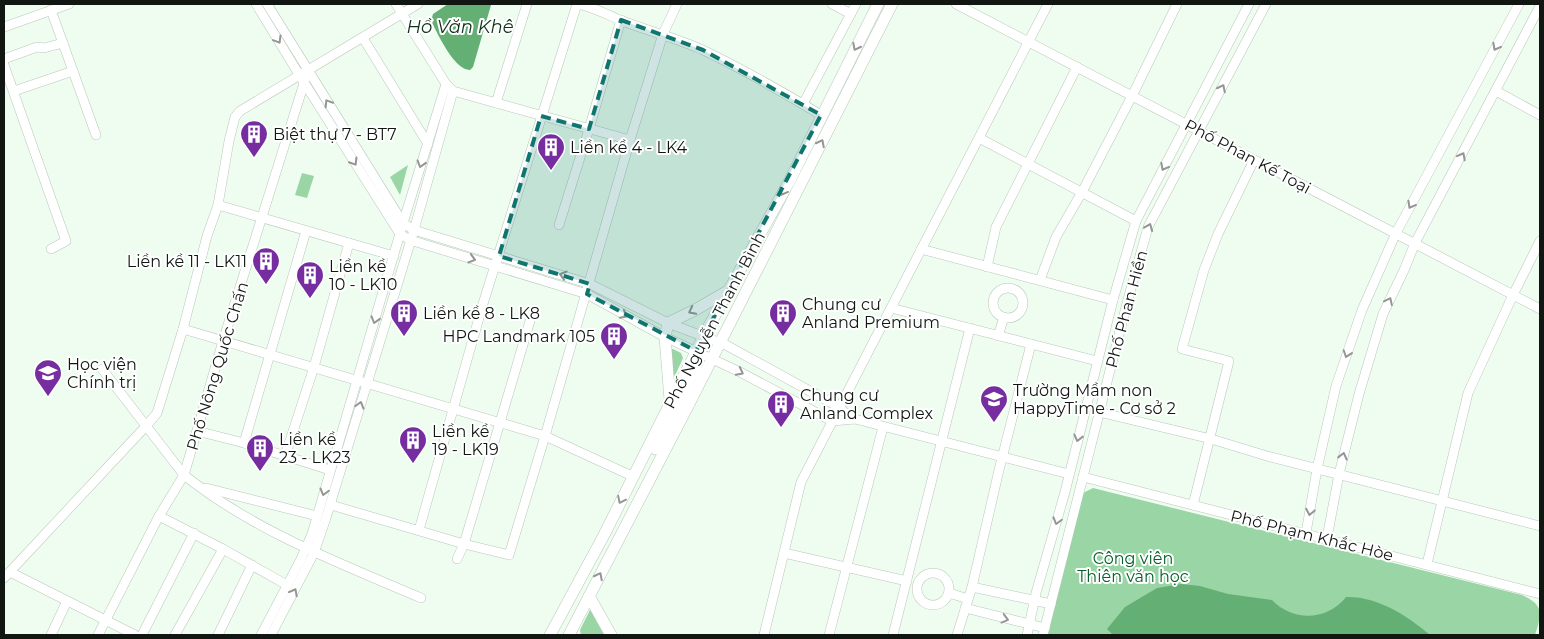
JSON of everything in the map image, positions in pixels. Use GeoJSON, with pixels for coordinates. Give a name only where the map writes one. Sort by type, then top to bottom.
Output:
{"type":"FeatureCollection","features":[{"type":"Feature","properties":{"kind":"main road","name":"Phố Nguyễn Thanh Bình"},"geometry":{"type":"LineString","coordinates":[[551,635],[604,535],[703,337],[788,182],[878,4]]}},
{"type":"Feature","properties":{"kind":"main road","name":"Phố Nguyễn Thanh Bình"},"geometry":{"type":"LineString","coordinates":[[569,635],[892,4]]}},
{"type":"Feature","properties":{"kind":"main road"},"geometry":{"type":"LineString","coordinates":[[670,402],[665,337],[668,323],[728,291]]}},
{"type":"Feature","properties":{"kind":"main road"},"geometry":{"type":"LineString","coordinates":[[589,596],[611,635]]}},
{"type":"Feature","properties":{"kind":"street"},"geometry":{"type":"LineString","coordinates":[[4,27],[69,4]]}},
{"type":"Feature","properties":{"kind":"street"},"geometry":{"type":"LineString","coordinates":[[256,4],[403,223],[414,230],[590,284],[668,323],[719,342],[839,406],[852,419]]}},
{"type":"Feature","properties":{"kind":"street"},"geometry":{"type":"LineString","coordinates":[[267,4],[304,77],[400,234],[410,240],[587,294],[665,337],[711,358],[832,421],[852,419],[1070,474]]}},
{"type":"Feature","properties":{"kind":"street"},"geometry":{"type":"LineString","coordinates":[[396,4],[450,88],[496,104],[630,140]]}},
{"type":"Feature","properties":{"kind":"street"},"geometry":{"type":"LineString","coordinates":[[135,635],[67,601],[7,575],[157,413],[183,329],[207,236],[218,205],[229,140],[235,117],[240,111],[304,77],[418,4]]}},
{"type":"Feature","properties":{"kind":"street"},"geometry":{"type":"LineString","coordinates":[[496,104],[527,4]]}},
{"type":"Feature","properties":{"kind":"street"},"geometry":{"type":"LineString","coordinates":[[418,530],[482,307],[577,4],[589,6],[621,20],[703,50],[821,115]]}},
{"type":"Feature","properties":{"kind":"street"},"geometry":{"type":"LineString","coordinates":[[331,505],[464,544],[509,554],[546,436],[630,140],[663,34],[677,4]]}},
{"type":"Feature","properties":{"kind":"street"},"geometry":{"type":"LineString","coordinates":[[832,4],[851,14]]}},
{"type":"Feature","properties":{"kind":"street"},"geometry":{"type":"LineString","coordinates":[[804,104],[856,4]]}},
{"type":"Feature","properties":{"kind":"street","name":"Phố Phan Kế Toại"},"geometry":{"type":"LineString","coordinates":[[956,4],[968,8],[1029,42],[1540,309]]}},
{"type":"Feature","properties":{"kind":"street"},"geometry":{"type":"LineString","coordinates":[[764,635],[801,482],[1048,4]]}},
{"type":"Feature","properties":{"kind":"street"},"geometry":{"type":"LineString","coordinates":[[1040,280],[1056,237],[1082,192],[1132,96],[1177,4]]}},
{"type":"Feature","properties":{"kind":"street","name":"Phố Phan Hiền"},"geometry":{"type":"LineString","coordinates":[[1027,635],[1070,474],[1113,300],[1136,221],[1249,4]]}},
{"type":"Feature","properties":{"kind":"street","name":"Phố Phan Hiền"},"geometry":{"type":"LineString","coordinates":[[1044,632],[1148,227],[1266,4]]}},
{"type":"Feature","properties":{"kind":"street"},"geometry":{"type":"LineString","coordinates":[[1306,533],[1317,469],[1339,378],[1362,310],[1396,233],[1519,4]]}},
{"type":"Feature","properties":{"kind":"street"},"geometry":{"type":"LineString","coordinates":[[1327,538],[1339,474],[1382,314],[1406,268],[1414,243],[1540,6]]}},
{"type":"Feature","properties":{"kind":"street"},"geometry":{"type":"LineString","coordinates":[[52,10],[96,135]]}},
{"type":"Feature","properties":{"kind":"street"},"geometry":{"type":"LineString","coordinates":[[559,225],[621,20]]}},
{"type":"Feature","properties":{"kind":"street"},"geometry":{"type":"LineString","coordinates":[[363,38],[428,144]]}},
{"type":"Feature","properties":{"kind":"street"},"geometry":{"type":"LineString","coordinates":[[4,59],[37,47],[44,48],[63,43]]}},
{"type":"Feature","properties":{"kind":"street"},"geometry":{"type":"LineString","coordinates":[[4,64],[66,241],[52,249]]}},
{"type":"Feature","properties":{"kind":"street"},"geometry":{"type":"LineString","coordinates":[[987,267],[996,227],[1077,67]]}},
{"type":"Feature","properties":{"kind":"street"},"geometry":{"type":"LineString","coordinates":[[14,92],[73,71]]}},
{"type":"Feature","properties":{"kind":"street","name":"Phố Nông Quốc Chấn"},"geometry":{"type":"LineString","coordinates":[[98,635],[159,516],[184,474],[263,218],[304,77]]}},
{"type":"Feature","properties":{"kind":"street"},"geometry":{"type":"LineString","coordinates":[[261,635],[287,585],[310,551],[317,516],[330,470],[403,223],[428,144],[450,88]]}},
{"type":"Feature","properties":{"kind":"street"},"geometry":{"type":"LineString","coordinates":[[271,635],[331,505],[414,230],[450,88]]}},
{"type":"Feature","properties":{"kind":"street"},"geometry":{"type":"LineString","coordinates":[[1496,91],[1540,115]]}},
{"type":"Feature","properties":{"kind":"street"},"geometry":{"type":"LineString","coordinates":[[979,138],[1136,221]]}},
{"type":"Feature","properties":{"kind":"street"},"geometry":{"type":"LineString","coordinates":[[1193,505],[1229,361],[1182,349],[1204,270],[1218,234],[1254,160]]}},
{"type":"Feature","properties":{"kind":"street"},"geometry":{"type":"LineString","coordinates":[[218,205],[394,256]]}},
{"type":"Feature","properties":{"kind":"street"},"geometry":{"type":"LineString","coordinates":[[244,443],[306,231]]}},
{"type":"Feature","properties":{"kind":"street"},"geometry":{"type":"LineString","coordinates":[[1427,564],[1468,393],[1540,241]]}},
{"type":"Feature","properties":{"kind":"street"},"geometry":{"type":"LineString","coordinates":[[285,456],[314,367],[349,243]]}},
{"type":"Feature","properties":{"kind":"street"},"geometry":{"type":"LineString","coordinates":[[921,250],[1113,300]]}},
{"type":"Feature","properties":{"kind":"street"},"geometry":{"type":"LineString","coordinates":[[1012,288],[1014,274]]}},
{"type":"Feature","properties":{"kind":"street"},"geometry":{"type":"LineString","coordinates":[[1006,287],[1012,288],[1022,296],[1023,306],[1018,314],[1009,318],[1000,316],[993,309],[992,300],[997,291],[1006,287]]}},
{"type":"Feature","properties":{"kind":"street"},"geometry":{"type":"LineString","coordinates":[[891,308],[1098,361]]}},
{"type":"Feature","properties":{"kind":"street"},"geometry":{"type":"LineString","coordinates":[[998,336],[1004,317]]}},
{"type":"Feature","properties":{"kind":"street"},"geometry":{"type":"LineString","coordinates":[[457,559],[464,544],[530,321]]}},
{"type":"Feature","properties":{"kind":"street"},"geometry":{"type":"LineString","coordinates":[[893,635],[970,328]]}},
{"type":"Feature","properties":{"kind":"street"},"geometry":{"type":"LineString","coordinates":[[183,329],[546,436],[632,476]]}},
{"type":"Feature","properties":{"kind":"street"},"geometry":{"type":"LineString","coordinates":[[957,635],[972,587],[1002,457],[1031,344]]}},
{"type":"Feature","properties":{"kind":"street"},"geometry":{"type":"LineString","coordinates":[[655,450],[697,367]]}},
{"type":"Feature","properties":{"kind":"street"},"geometry":{"type":"LineString","coordinates":[[102,369],[184,474],[197,485],[239,512],[310,551],[421,598]]}},
{"type":"Feature","properties":{"kind":"street"},"geometry":{"type":"LineString","coordinates":[[1099,412],[1211,439],[1317,469],[1540,526]]}},
{"type":"Feature","properties":{"kind":"street"},"geometry":{"type":"LineString","coordinates":[[828,635],[848,566],[883,427]]}},
{"type":"Feature","properties":{"kind":"street"},"geometry":{"type":"LineString","coordinates":[[197,430],[330,470]]}},
{"type":"Feature","properties":{"kind":"street","name":"Phố Phạm Khắc Hòe"},"geometry":{"type":"LineString","coordinates":[[1070,474],[1072,480],[1076,482],[1080,481],[1083,477],[1540,594]]}},
{"type":"Feature","properties":{"kind":"street"},"geometry":{"type":"LineString","coordinates":[[197,485],[317,516]]}},
{"type":"Feature","properties":{"kind":"street"},"geometry":{"type":"LineString","coordinates":[[159,516],[224,549],[287,585]]}},
{"type":"Feature","properties":{"kind":"street"},"geometry":{"type":"LineString","coordinates":[[142,635],[194,533]]}},
{"type":"Feature","properties":{"kind":"street"},"geometry":{"type":"LineString","coordinates":[[175,635],[224,549]]}},
{"type":"Feature","properties":{"kind":"street"},"geometry":{"type":"LineString","coordinates":[[784,553],[848,566],[907,581]]}},
{"type":"Feature","properties":{"kind":"street"},"geometry":{"type":"LineString","coordinates":[[218,635],[252,565]]}},
{"type":"Feature","properties":{"kind":"street"},"geometry":{"type":"LineString","coordinates":[[972,587],[1051,604]]}},
{"type":"Feature","properties":{"kind":"street"},"geometry":{"type":"LineString","coordinates":[[949,593],[967,603],[1044,632]]}},
{"type":"Feature","properties":{"kind":"street"},"geometry":{"type":"LineString","coordinates":[[51,635],[67,601]]}},
{"type":"Feature","properties":{"kind":"highlighted area"},"geometry":{"type":"Polygon","coordinates":[[[621,20],[703,50],[821,115],[696,351],[587,294],[590,284],[499,256],[541,116],[589,129],[621,20]]]}},
{"type":"Feature","properties":{"kind":"green space"},"geometry":{"type":"Polygon","coordinates":[[[408,165],[400,195],[390,177],[408,165]]]}},
{"type":"Feature","properties":{"kind":"green space"},"geometry":{"type":"Polygon","coordinates":[[[302,173],[314,176],[307,198],[295,195],[302,173]]]}},
{"type":"Feature","properties":{"kind":"green space"},"geometry":{"type":"Polygon","coordinates":[[[671,349],[681,353],[683,358],[673,380],[671,349]]]}},
{"type":"Feature","properties":{"kind":"green space","name":"Công viên Thiên văn học"},"geometry":{"type":"Polygon","coordinates":[[[1093,488],[1522,595],[1538,606],[1540,615],[1535,635],[1046,635],[1079,495],[1093,488]]]}},
{"type":"Feature","properties":{"kind":"green space"},"geometry":{"type":"Polygon","coordinates":[[[590,610],[604,635],[581,635],[580,630],[590,610]]]}},
{"type":"Feature","properties":{"kind":"water","name":"Hồ Văn Khê"},"geometry":{"type":"Polygon","coordinates":[[[448,4],[491,5],[473,67],[470,70],[458,64],[452,58],[431,21],[433,14],[448,4]]]}},
{"type":"Feature","properties":{"kind":"water"},"geometry":{"type":"Polygon","coordinates":[[[1181,584],[1200,586],[1228,594],[1272,600],[1290,612],[1310,616],[1329,611],[1346,597],[1369,600],[1402,614],[1430,635],[1113,635],[1107,629],[1125,607],[1157,588],[1181,584]]]}},
{"type":"Feature","properties":{"kind":"place","name":"Biệt thự 7 - BT7"},"geometry":{"type":"Point","coordinates":[254,158]}},
{"type":"Feature","properties":{"kind":"place","name":"Liền kề 4 - LK4"},"geometry":{"type":"Point","coordinates":[551,171]}},
{"type":"Feature","properties":{"kind":"place","name":"Liền kề 11 - LK11"},"geometry":{"type":"Point","coordinates":[266,285]}},
{"type":"Feature","properties":{"kind":"place","name":"Liền kề 10 - LK10"},"geometry":{"type":"Point","coordinates":[310,299]}},
{"type":"Feature","properties":{"kind":"place","name":"Liền kề 8 - LK8"},"geometry":{"type":"Point","coordinates":[404,337]}},
{"type":"Feature","properties":{"kind":"place","name":"Chung cư Anland Premium"},"geometry":{"type":"Point","coordinates":[783,337]}},
{"type":"Feature","properties":{"kind":"place","name":"HPC Landmark 105"},"geometry":{"type":"Point","coordinates":[614,360]}},
{"type":"Feature","properties":{"kind":"place","name":"Học viện Chính trị"},"geometry":{"type":"Point","coordinates":[48,397]}},
{"type":"Feature","properties":{"kind":"place","name":"Trường Mầm non HappyTime - Cơ sở 2"},"geometry":{"type":"Point","coordinates":[994,423]}},
{"type":"Feature","properties":{"kind":"place","name":"Chung cư Anland Complex"},"geometry":{"type":"Point","coordinates":[781,428]}},
{"type":"Feature","properties":{"kind":"place","name":"Liền kề 19 - LK19"},"geometry":{"type":"Point","coordinates":[413,464]}},
{"type":"Feature","properties":{"kind":"place","name":"Liền kề 23 - LK23"},"geometry":{"type":"Point","coordinates":[260,472]}}]}
